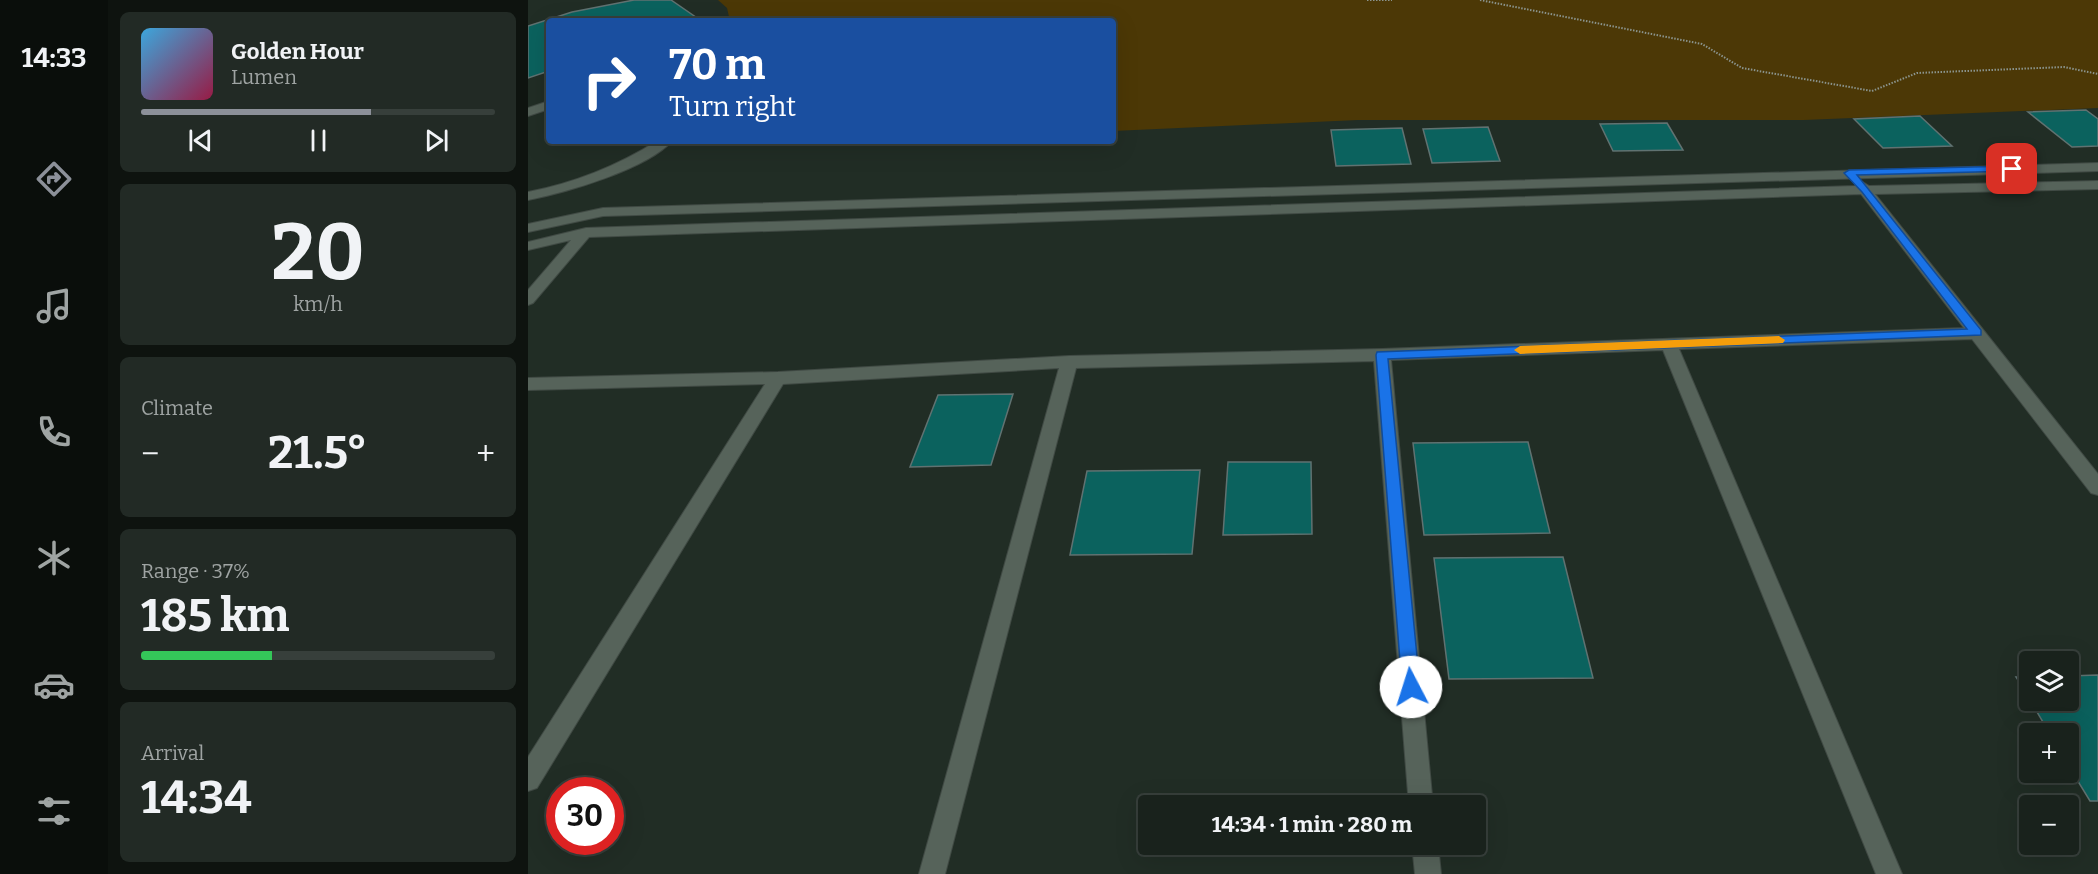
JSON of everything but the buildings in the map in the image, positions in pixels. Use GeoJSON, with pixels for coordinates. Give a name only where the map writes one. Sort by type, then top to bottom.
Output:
{"type":"FeatureCollection","features":[{"type":"Feature","properties":{"kind":"street"},"geometry":{"type":"LineString","coordinates":[[528,112],[546,106]]}},
{"type":"Feature","properties":{"kind":"street"},"geometry":{"type":"LineString","coordinates":[[528,196],[567,187],[644,156],[662,144]]}},
{"type":"Feature","properties":{"kind":"street"},"geometry":{"type":"LineString","coordinates":[[528,228],[603,212],[2098,167]]}},
{"type":"Feature","properties":{"kind":"street"},"geometry":{"type":"LineString","coordinates":[[1849,173],[1866,190],[2098,488]]}},
{"type":"Feature","properties":{"kind":"street"},"geometry":{"type":"LineString","coordinates":[[528,246],[585,233],[1866,190],[2098,185]]}},
{"type":"Feature","properties":{"kind":"street"},"geometry":{"type":"LineString","coordinates":[[528,300],[603,212]]}},
{"type":"Feature","properties":{"kind":"street"},"geometry":{"type":"LineString","coordinates":[[528,384],[778,378],[1069,362],[1382,355],[1977,333]]}},
{"type":"Feature","properties":{"kind":"street"},"geometry":{"type":"LineString","coordinates":[[1669,344],[1889,874]]}},
{"type":"Feature","properties":{"kind":"street"},"geometry":{"type":"LineString","coordinates":[[1382,355],[1421,795]]}},
{"type":"Feature","properties":{"kind":"street"},"geometry":{"type":"LineString","coordinates":[[932,874],[1069,362]]}},
{"type":"Feature","properties":{"kind":"street"},"geometry":{"type":"LineString","coordinates":[[528,779],[778,378]]}},
{"type":"Feature","properties":{"kind":"street"},"geometry":{"type":"LineString","coordinates":[[1426,855],[1428,874]]}},
{"type":"Feature","properties":{"kind":"path"},"geometry":{"type":"LineString","coordinates":[[1367,0],[1392,0]]}},
{"type":"Feature","properties":{"kind":"path"},"geometry":{"type":"LineString","coordinates":[[1480,0],[1702,44],[1742,68],[1872,92],[1917,73],[2064,67],[2098,74]]}},
{"type":"Feature","properties":{"kind":"shaded area"},"geometry":{"type":"Polygon","coordinates":[[[718,0],[2098,0],[2098,108],[1804,120],[1358,120],[1116,131],[1116,18],[729,18],[727,8],[718,0]]]}},
{"type":"Feature","properties":{"kind":"slow traffic"},"geometry":{"type":"LineString","coordinates":[[1520,350],[1779,340]]}},
{"type":"Feature","properties":{"kind":"route"},"geometry":{"type":"LineString","coordinates":[[1411,687],[1382,355],[1977,333],[1866,190],[1849,173],[2012,169]]}}]}
